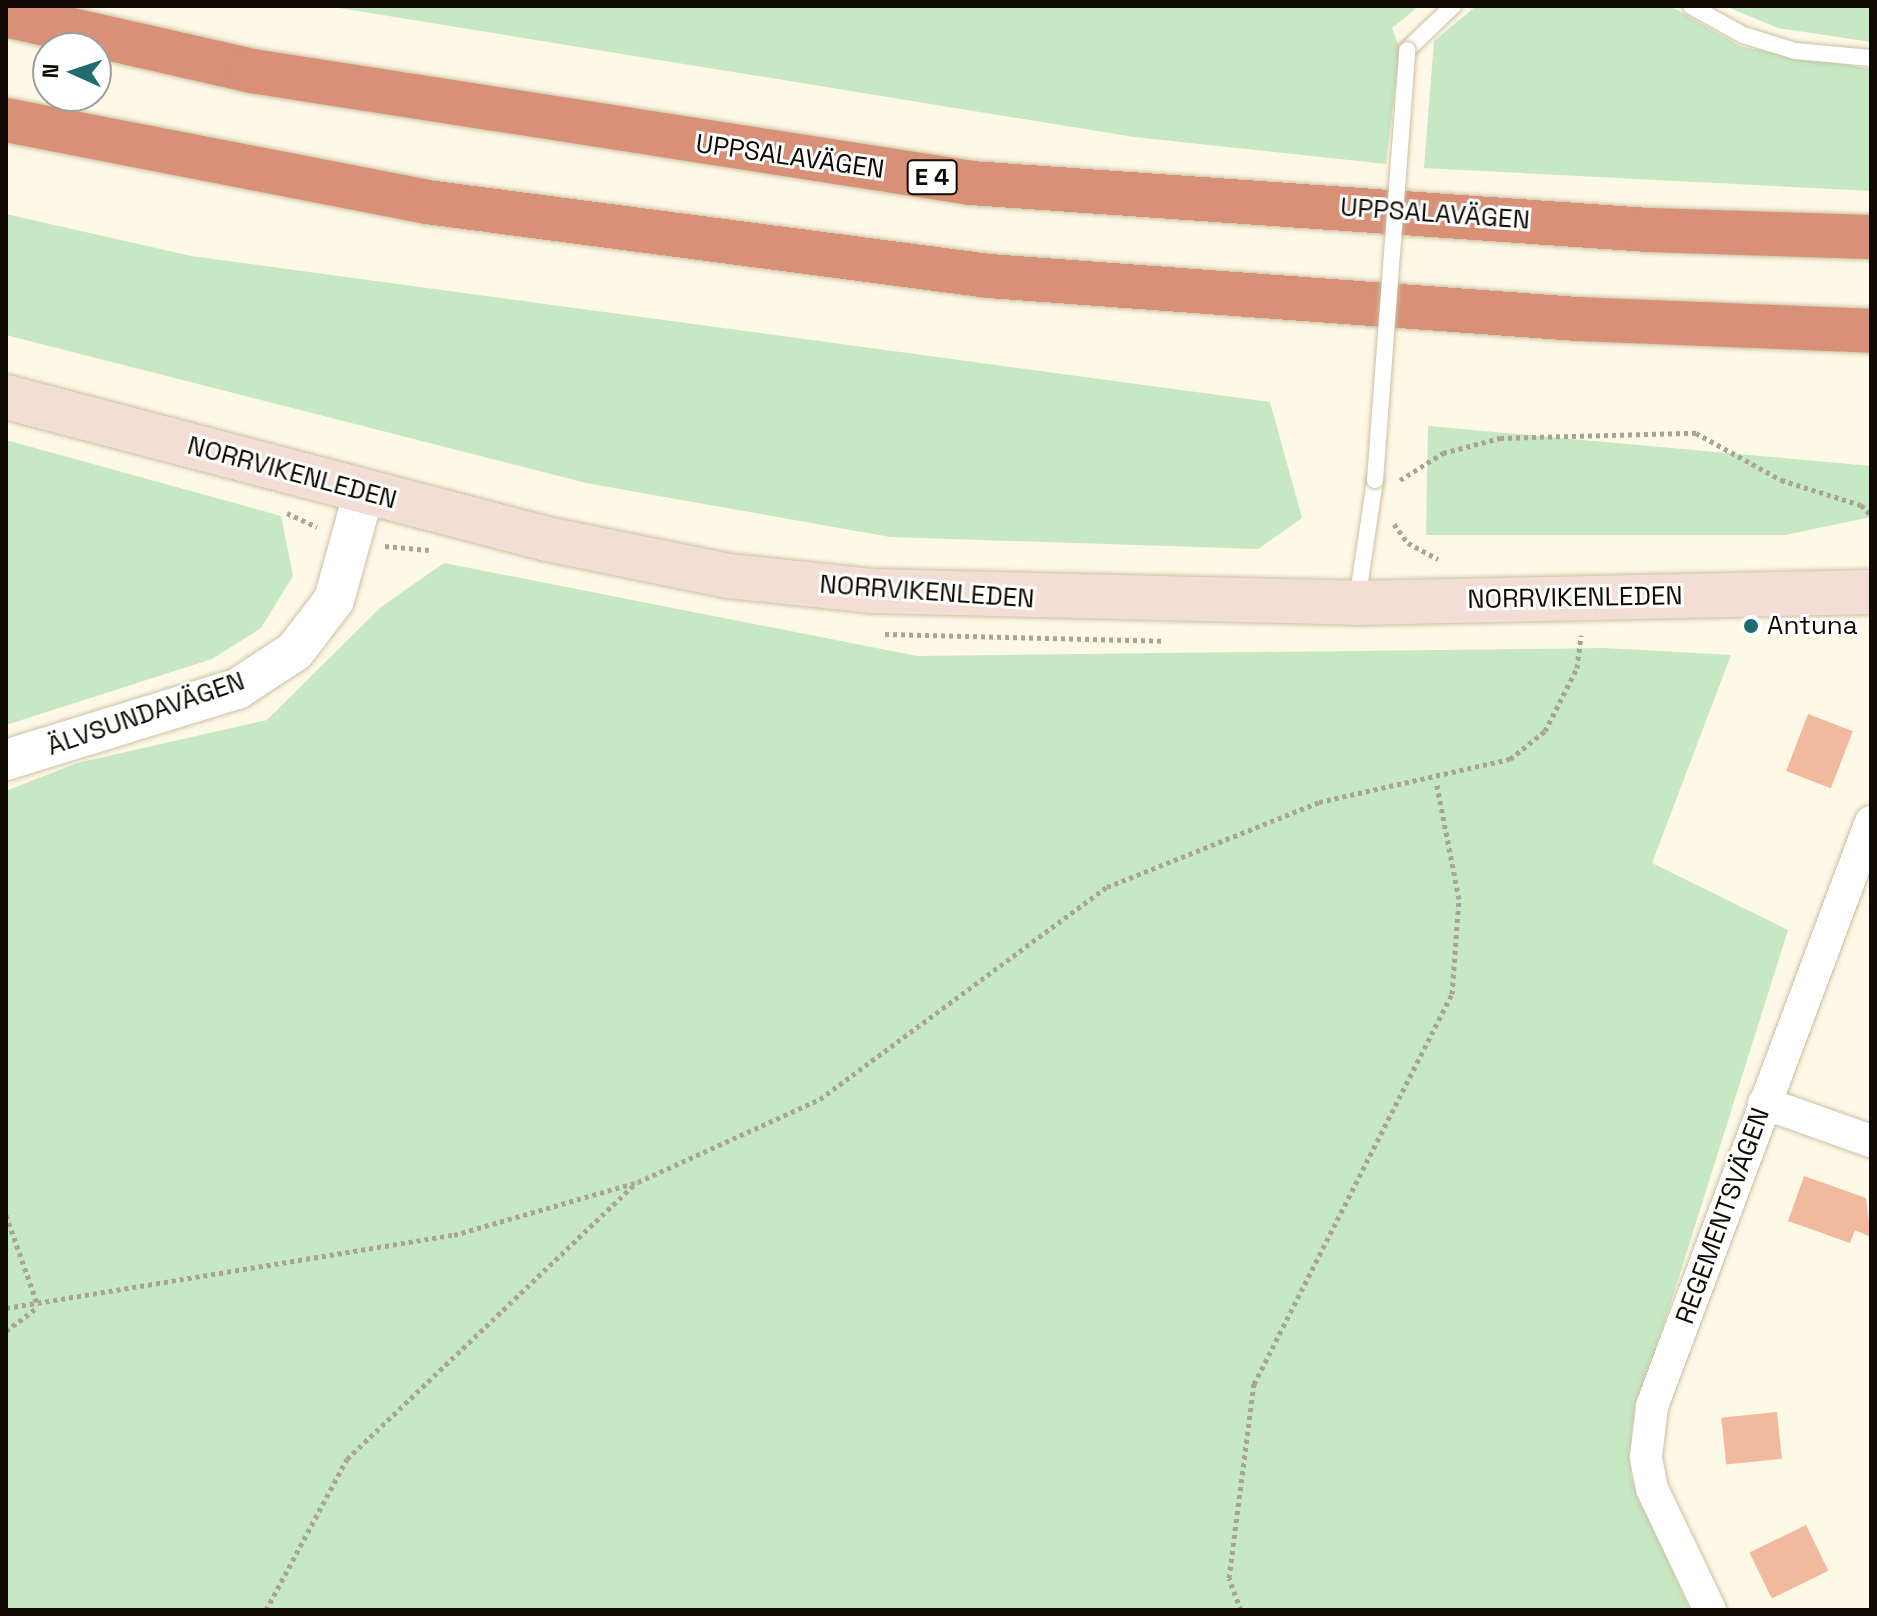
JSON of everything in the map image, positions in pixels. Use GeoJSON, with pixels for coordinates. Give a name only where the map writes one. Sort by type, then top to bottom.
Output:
{"type":"FeatureCollection","features":[{"type":"Feature","properties":{"kind":"highway","name":"UPPSALAVÄGEN"},"geometry":{"type":"LineString","coordinates":[[6,15],[252,71],[971,183],[1648,230],[1871,237]]}},
{"type":"Feature","properties":{"kind":"highway"},"geometry":{"type":"LineString","coordinates":[[6,120],[427,202],[989,276],[1578,319],[1871,331]]}},
{"type":"Feature","properties":{"kind":"main road","name":"NORRVIKENLEDEN"},"geometry":{"type":"LineString","coordinates":[[6,397],[364,492],[745,578],[1095,602],[1356,603],[1871,592]]}},
{"type":"Feature","properties":{"kind":"street","name":"ÄLVSUNDAVÄGEN"},"geometry":{"type":"LineString","coordinates":[[6,760],[237,689],[295,651],[334,600],[364,492]]}},
{"type":"Feature","properties":{"kind":"street","name":"REGEMENTSVÄGEN"},"geometry":{"type":"LineString","coordinates":[[1710,1610],[1652,1489],[1648,1429],[1764,1103],[1871,822]]}},
{"type":"Feature","properties":{"kind":"street"},"geometry":{"type":"LineString","coordinates":[[1764,1103],[1871,1141]]}},
{"type":"Feature","properties":{"kind":"lane"},"geometry":{"type":"LineString","coordinates":[[1356,603],[1375,480],[1407,50],[1453,6]]}},
{"type":"Feature","properties":{"kind":"lane"},"geometry":{"type":"LineString","coordinates":[[1691,6],[1743,35],[1795,51],[1871,58]]}},
{"type":"Feature","properties":{"kind":"path"},"geometry":{"type":"LineString","coordinates":[[1375,480],[1404,481],[1443,453],[1500,438],[1696,433],[1781,480],[1861,505],[1871,505]]}},
{"type":"Feature","properties":{"kind":"path"},"geometry":{"type":"LineString","coordinates":[[1861,505],[1871,515]]}},
{"type":"Feature","properties":{"kind":"path"},"geometry":{"type":"LineString","coordinates":[[1391,520],[1408,543],[1448,565]]}},
{"type":"Feature","properties":{"kind":"path"},"geometry":{"type":"LineString","coordinates":[[6,1308],[38,1306],[454,1235],[638,1182],[820,1099],[1107,887],[1319,802],[1436,781],[1510,759],[1545,731],[1577,668],[1581,598]]}},
{"type":"Feature","properties":{"kind":"path"},"geometry":{"type":"LineString","coordinates":[[1241,1610],[1229,1578],[1254,1384],[1452,994],[1459,899],[1436,781]]}},
{"type":"Feature","properties":{"kind":"path"},"geometry":{"type":"LineString","coordinates":[[266,1610],[347,1459],[638,1182]]}},
{"type":"Feature","properties":{"kind":"path"},"geometry":{"type":"LineString","coordinates":[[6,1215],[38,1306]]}},
{"type":"Feature","properties":{"kind":"path"},"geometry":{"type":"LineString","coordinates":[[6,1331],[38,1306]]}},
{"type":"Feature","properties":{"kind":"green space"},"geometry":{"type":"Polygon","coordinates":[[[327,6],[1419,6],[1392,28],[1400,49],[1386,164],[1134,137],[327,6]]]}},
{"type":"Feature","properties":{"kind":"green space"},"geometry":{"type":"Polygon","coordinates":[[[1476,6],[1670,6],[1742,47],[1871,69],[1871,191],[1424,168],[1434,41],[1476,6]]]}},
{"type":"Feature","properties":{"kind":"green space"},"geometry":{"type":"Polygon","coordinates":[[[1725,6],[1871,6],[1871,42],[1778,28],[1725,6]]]}},
{"type":"Feature","properties":{"kind":"green space"},"geometry":{"type":"Polygon","coordinates":[[[6,214],[191,256],[1270,402],[1302,518],[1258,549],[890,537],[586,483],[6,335],[6,214]]]}},
{"type":"Feature","properties":{"kind":"green space"},"geometry":{"type":"Polygon","coordinates":[[[1428,426],[1871,466],[1871,517],[1785,535],[1426,535],[1428,426]]]}},
{"type":"Feature","properties":{"kind":"green space"},"geometry":{"type":"Polygon","coordinates":[[[6,440],[281,516],[293,576],[261,628],[212,659],[6,725],[6,440]]]}},
{"type":"Feature","properties":{"kind":"green space"},"geometry":{"type":"Polygon","coordinates":[[[444,563],[917,656],[1604,648],[1731,655],[1652,863],[1788,930],[1632,1426],[1631,1477],[1690,1610],[6,1610],[6,791],[77,763],[267,720],[381,607],[444,563]]]}},
{"type":"Feature","properties":{"kind":"building"},"geometry":{"type":"Polygon","coordinates":[[[1808,714],[1853,731],[1831,788],[1786,771],[1808,714]]]}},
{"type":"Feature","properties":{"kind":"building"},"geometry":{"type":"Polygon","coordinates":[[[1804,1176],[1866,1198],[1871,1237],[1855,1230],[1850,1243],[1788,1221],[1804,1176]]]}},
{"type":"Feature","properties":{"kind":"building"},"geometry":{"type":"Polygon","coordinates":[[[1777,1412],[1782,1459],[1726,1465],[1721,1418],[1777,1412]]]}},
{"type":"Feature","properties":{"kind":"building"},"geometry":{"type":"Polygon","coordinates":[[[1806,1525],[1828,1571],[1772,1598],[1749,1553],[1806,1525]]]}},
{"type":"Feature","properties":{"kind":"place","name":"Antuna"},"geometry":{"type":"Point","coordinates":[1751,626]}}]}
